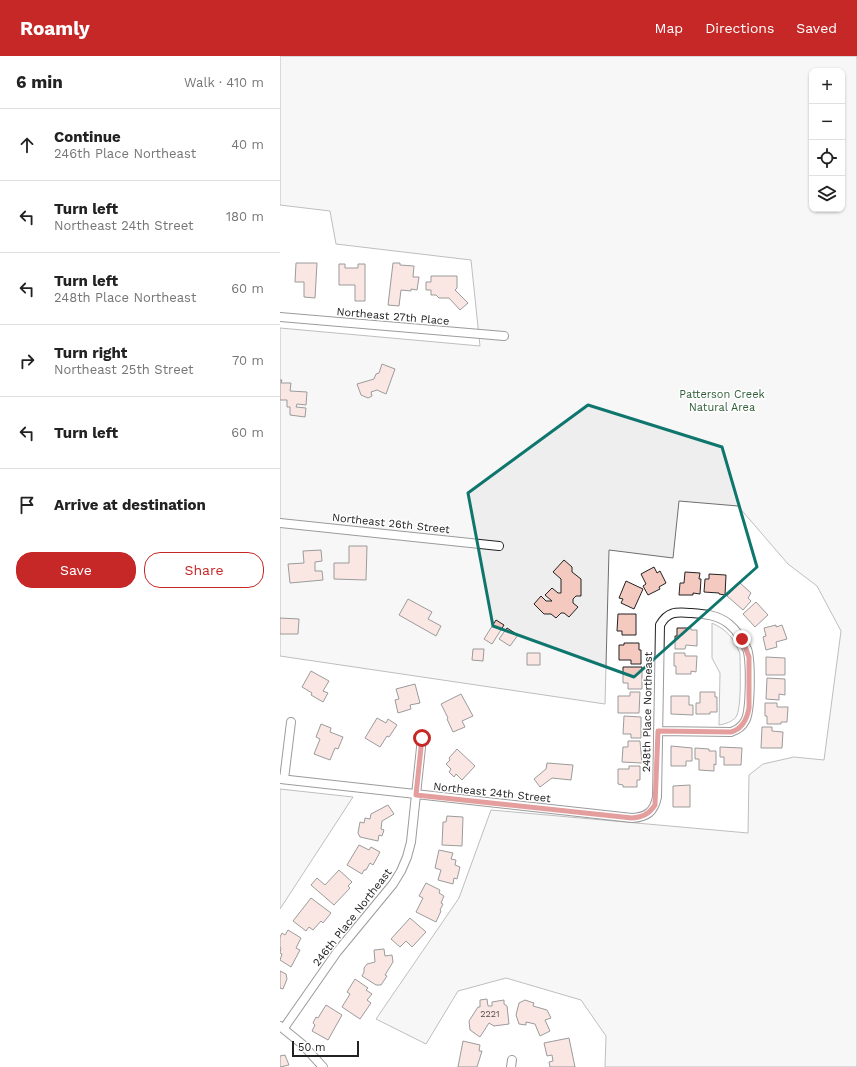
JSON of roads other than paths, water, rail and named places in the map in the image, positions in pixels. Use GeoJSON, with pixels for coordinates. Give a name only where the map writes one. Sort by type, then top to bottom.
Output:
{"type":"FeatureCollection","features":[{"type":"Feature","properties":{"kind":"street","name":"Northeast 27th Place"},"geometry":{"type":"LineString","coordinates":[[280,317],[474,335],[504,336]]}},
{"type":"Feature","properties":{"kind":"street","name":"Northeast 26th Street"},"geometry":{"type":"LineString","coordinates":[[280,523],[499,546]]}},
{"type":"Feature","properties":{"kind":"street","name":"248th Place Northeast"},"geometry":{"type":"LineString","coordinates":[[652,810],[657,797],[659,633],[660,625],[667,615],[679,612],[717,617],[729,624],[742,639],[749,657],[749,708],[748,715],[741,727],[731,732],[658,731]]}},
{"type":"Feature","properties":{"kind":"street"},"geometry":{"type":"LineString","coordinates":[[282,779],[292,722]]}},
{"type":"Feature","properties":{"kind":"street","name":"246th Place Northeast"},"geometry":{"type":"LineString","coordinates":[[282,1027],[337,952],[402,871],[411,842],[422,738]]}},
{"type":"Feature","properties":{"kind":"street","name":"Northeast 24th Street"},"geometry":{"type":"LineString","coordinates":[[282,779],[632,818],[646,815],[652,810]]}},
{"type":"Feature","properties":{"kind":"street"},"geometry":{"type":"LineString","coordinates":[[282,1027],[302,1044],[323,1067]]}},
{"type":"Feature","properties":{"kind":"park label","name":"Patterson Creek Natural Area"},"geometry":{"type":"Point","coordinates":[722,400]}}]}
